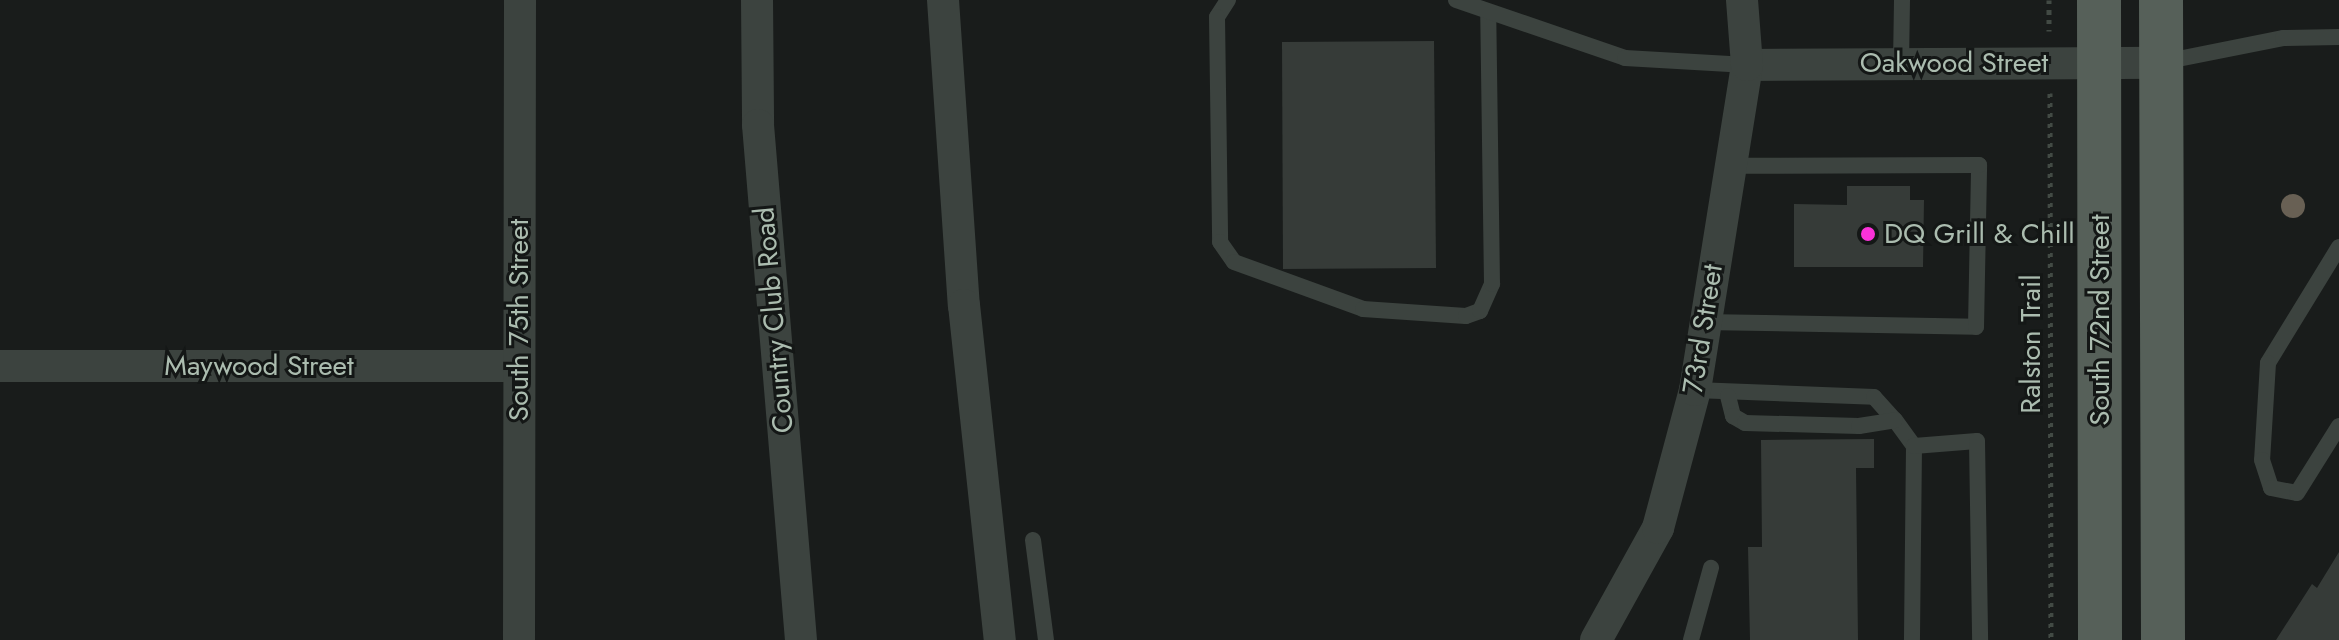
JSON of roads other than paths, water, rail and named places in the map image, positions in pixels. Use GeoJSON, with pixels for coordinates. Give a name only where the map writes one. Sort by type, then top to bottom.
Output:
{"type":"FeatureCollection","features":[{"type":"Feature","properties":{"kind":"main road","name":"South 72nd Street"},"geometry":{"type":"LineString","coordinates":[[2099,0],[2100,640]]}},
{"type":"Feature","properties":{"kind":"main road"},"geometry":{"type":"LineString","coordinates":[[2161,0],[2163,640]]}},
{"type":"Feature","properties":{"kind":"street","name":"South 75th Street"},"geometry":{"type":"LineString","coordinates":[[519,640],[520,0]]}},
{"type":"Feature","properties":{"kind":"street","name":"Country Club Road"},"geometry":{"type":"LineString","coordinates":[[757,0],[758,125],[801,640]]}},
{"type":"Feature","properties":{"kind":"street"},"geometry":{"type":"LineString","coordinates":[[943,0],[964,305],[1000,640]]}},
{"type":"Feature","properties":{"kind":"street","name":"73rd Street"},"geometry":{"type":"LineString","coordinates":[[1606,636],[1658,528],[1695,390],[1703,322],[1747,65],[1742,0]]}},
{"type":"Feature","properties":{"kind":"street","name":"Oakwood Street"},"geometry":{"type":"LineString","coordinates":[[1747,65],[2162,63]]}},
{"type":"Feature","properties":{"kind":"street","name":"Maywood Street"},"geometry":{"type":"LineString","coordinates":[[0,366],[518,366]]}},
{"type":"Feature","properties":{"kind":"lane"},"geometry":{"type":"LineString","coordinates":[[1228,0],[1217,17],[1220,242],[1234,262],[1363,309],[1466,316],[1480,311],[1492,284],[1488,12]]}},
{"type":"Feature","properties":{"kind":"lane"},"geometry":{"type":"LineString","coordinates":[[1456,0],[1625,58],[1747,65]]}},
{"type":"Feature","properties":{"kind":"lane"},"geometry":{"type":"LineString","coordinates":[[1901,64],[1902,0]]}},
{"type":"Feature","properties":{"kind":"lane"},"geometry":{"type":"LineString","coordinates":[[2162,63],[2283,38],[2339,37]]}},
{"type":"Feature","properties":{"kind":"lane"},"geometry":{"type":"LineString","coordinates":[[1703,322],[1976,327],[1979,165],[1730,166]]}},
{"type":"Feature","properties":{"kind":"lane"},"geometry":{"type":"LineString","coordinates":[[2339,247],[2268,363],[2262,460],[2271,488],[2297,493],[2339,426]]}},
{"type":"Feature","properties":{"kind":"lane"},"geometry":{"type":"LineString","coordinates":[[1695,390],[1728,396],[1874,397],[1895,420],[1914,446],[1912,640]]}},
{"type":"Feature","properties":{"kind":"lane"},"geometry":{"type":"LineString","coordinates":[[1728,396],[1733,416],[1745,423],[1859,426],[1895,420]]}},
{"type":"Feature","properties":{"kind":"lane"},"geometry":{"type":"LineString","coordinates":[[1914,446],[1977,441],[1980,640]]}},
{"type":"Feature","properties":{"kind":"lane"},"geometry":{"type":"LineString","coordinates":[[1033,540],[1046,640]]}},
{"type":"Feature","properties":{"kind":"lane"},"geometry":{"type":"LineString","coordinates":[[1691,640],[1711,568]]}},
{"type":"Feature","properties":{"kind":"place","name":"DQ Grill & Chill"},"geometry":{"type":"Point","coordinates":[1868,234]}}]}
